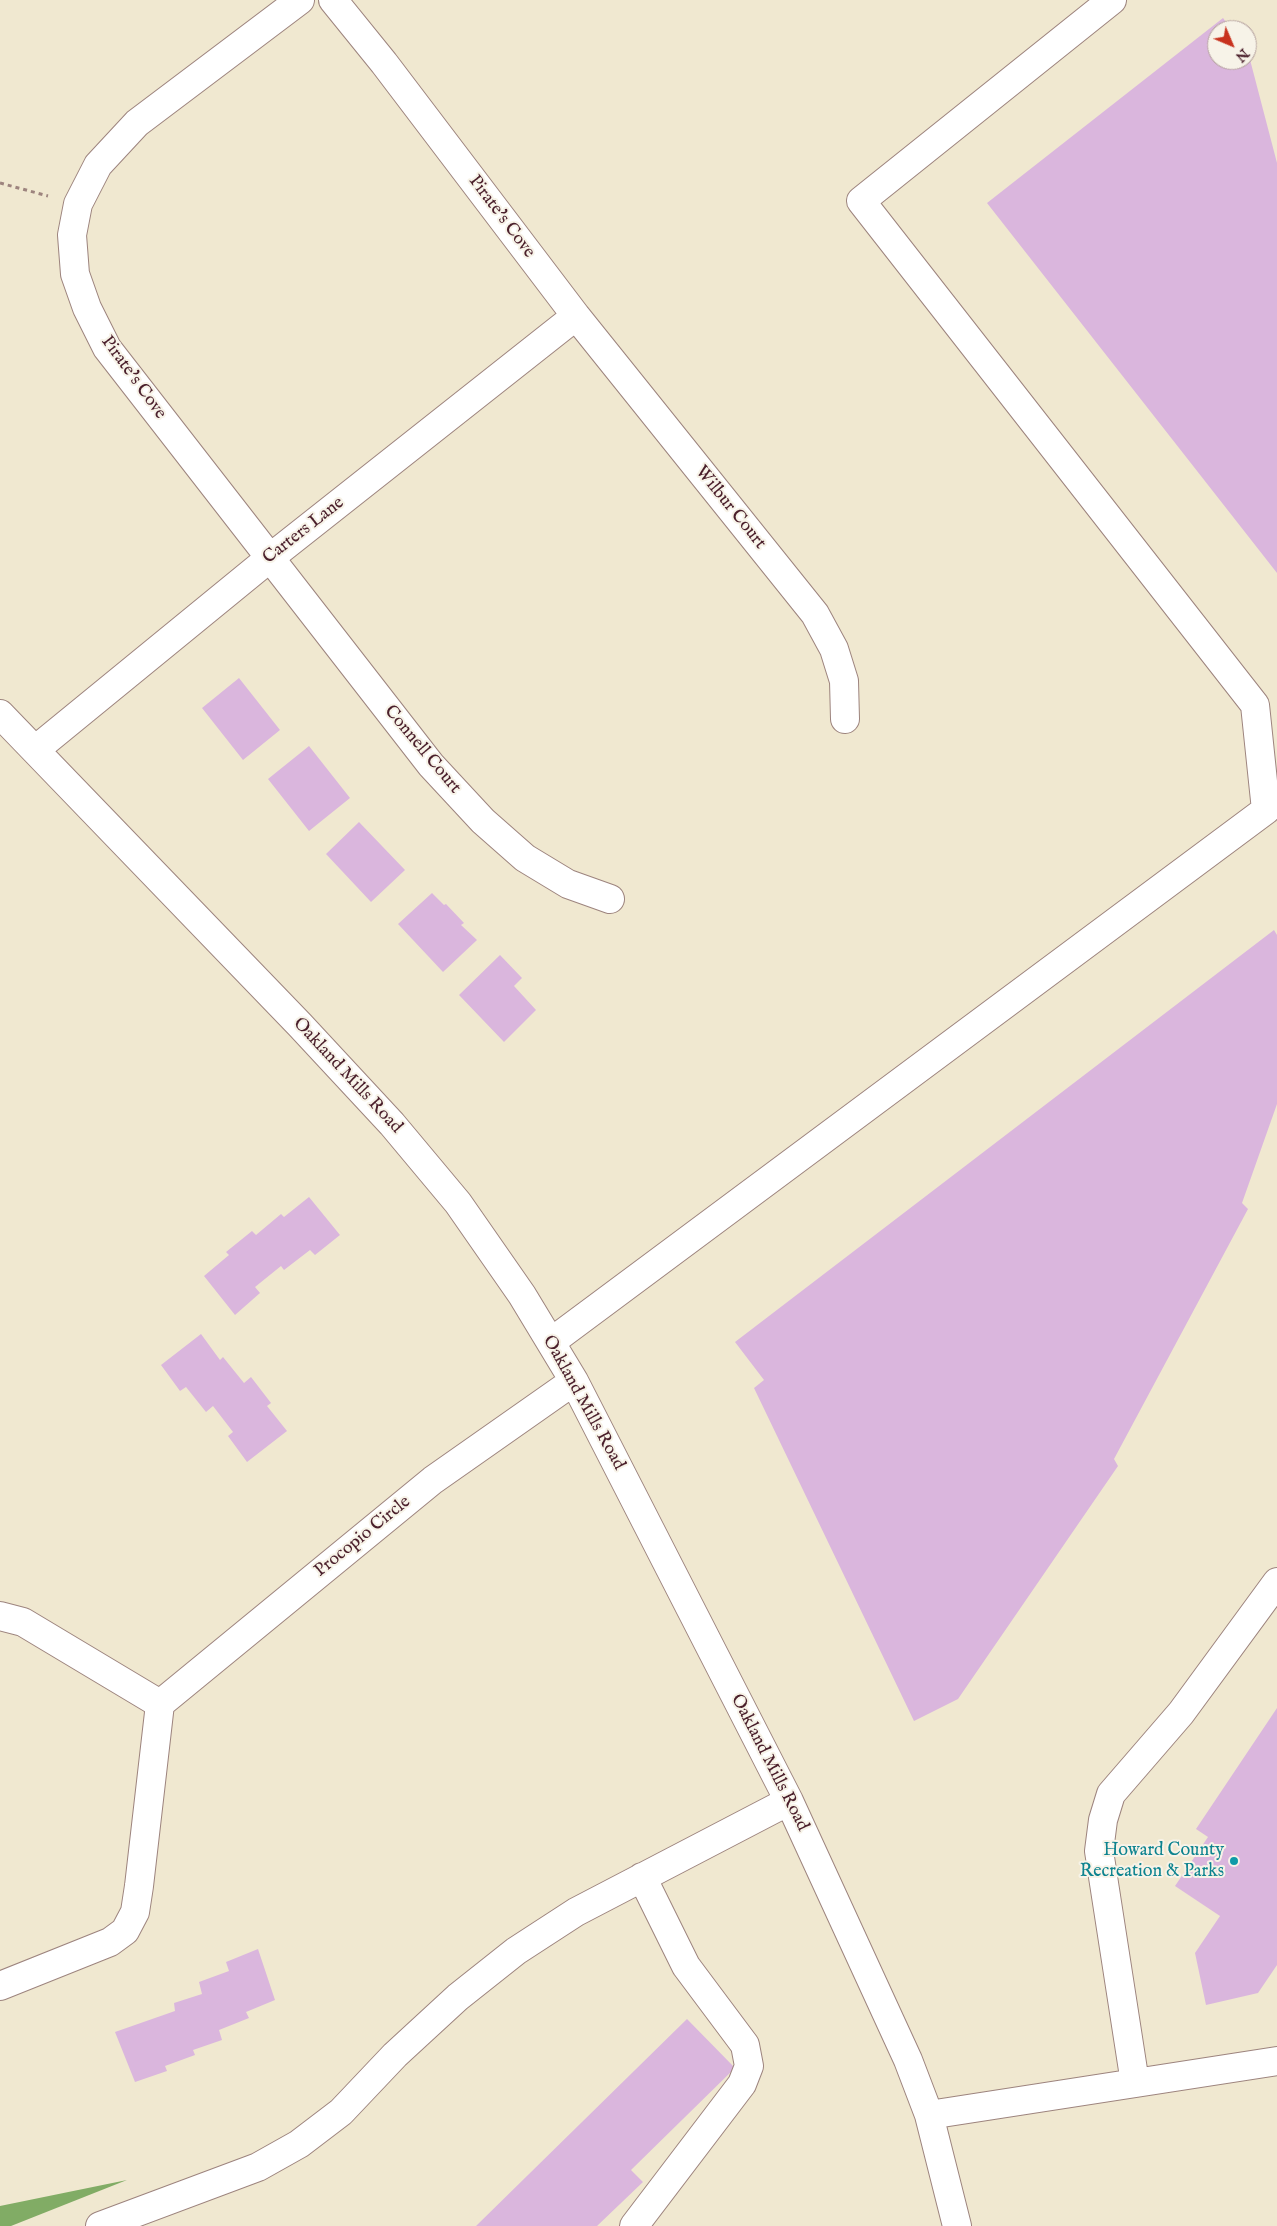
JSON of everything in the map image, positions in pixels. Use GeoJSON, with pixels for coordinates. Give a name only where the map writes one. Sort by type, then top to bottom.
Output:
{"type":"FeatureCollection","features":[{"type":"Feature","properties":{"kind":"street","name":"Pirate's Cove"},"geometry":{"type":"LineString","coordinates":[[271,557],[107,348],[87,308],[75,274],[72,235],[78,204],[98,165],[137,123],[300,0]]}},
{"type":"Feature","properties":{"kind":"street","name":"Pirate's Cove"},"geometry":{"type":"LineString","coordinates":[[333,0],[384,63],[576,316]]}},
{"type":"Feature","properties":{"kind":"street"},"geometry":{"type":"LineString","coordinates":[[551,1342],[1266,810],[1255,705],[861,201],[1112,0]]}},
{"type":"Feature","properties":{"kind":"street","name":"Carters Lane"},"geometry":{"type":"LineString","coordinates":[[35,750],[271,557],[576,316]]}},
{"type":"Feature","properties":{"kind":"street","name":"Wilbur Court"},"geometry":{"type":"LineString","coordinates":[[576,316],[815,614],[834,649],[844,681],[845,719]]}},
{"type":"Feature","properties":{"kind":"street","name":"Connell Court"},"geometry":{"type":"LineString","coordinates":[[271,557],[431,765],[483,821],[525,858],[568,884],[610,899]]}},
{"type":"Feature","properties":{"kind":"street","name":"Oakland Mills Road"},"geometry":{"type":"LineString","coordinates":[[0,714],[300,1025],[392,1124],[458,1203],[522,1294],[574,1381],[789,1801],[908,2060],[929,2115],[957,2226]]}},
{"type":"Feature","properties":{"kind":"street","name":"Procopio Circle"},"geometry":{"type":"LineString","coordinates":[[160,1704],[433,1480],[574,1381]]}},
{"type":"Feature","properties":{"kind":"street"},"geometry":{"type":"LineString","coordinates":[[1134,2084],[1099,1850],[1103,1820],[1111,1794],[1181,1713],[1277,1582]]}},
{"type":"Feature","properties":{"kind":"street"},"geometry":{"type":"LineString","coordinates":[[0,1616],[23,1622],[160,1704],[139,1886],[134,1912],[125,1931],[110,1942],[0,1986]]}},
{"type":"Feature","properties":{"kind":"street"},"geometry":{"type":"LineString","coordinates":[[100,2226],[258,2167],[299,2144],[341,2112],[395,2055],[458,1997],[516,1951],[576,1912],[789,1801]]}},
{"type":"Feature","properties":{"kind":"street"},"geometry":{"type":"LineString","coordinates":[[634,2226],[742,2084],[749,2066],[745,2045],[686,1966],[642,1877]]}},
{"type":"Feature","properties":{"kind":"street"},"geometry":{"type":"LineString","coordinates":[[929,2115],[1277,2061]]}},
{"type":"Feature","properties":{"kind":"path"},"geometry":{"type":"LineString","coordinates":[[0,183],[78,204]]}},
{"type":"Feature","properties":{"kind":"green space"},"geometry":{"type":"Polygon","coordinates":[[[127,2180],[11,2226],[0,2226],[0,2206],[127,2180]]]}},
{"type":"Feature","properties":{"kind":"building"},"geometry":{"type":"Polygon","coordinates":[[[1207,31],[1207,70],[1253,70],[1277,163],[1277,573],[987,203],[1207,31]]]}},
{"type":"Feature","properties":{"kind":"building"},"geometry":{"type":"Polygon","coordinates":[[[239,678],[280,730],[243,760],[202,708],[239,678]]]}},
{"type":"Feature","properties":{"kind":"building"},"geometry":{"type":"Polygon","coordinates":[[[309,746],[350,798],[309,831],[268,779],[309,746]]]}},
{"type":"Feature","properties":{"kind":"building"},"geometry":{"type":"Polygon","coordinates":[[[359,822],[405,870],[371,902],[326,854],[359,822]]]}},
{"type":"Feature","properties":{"kind":"building"},"geometry":{"type":"Polygon","coordinates":[[[432,893],[444,905],[446,904],[464,923],[461,925],[477,940],[443,972],[398,924],[432,893]]]}},
{"type":"Feature","properties":{"kind":"building"},"geometry":{"type":"Polygon","coordinates":[[[1274,930],[1277,935],[1277,1104],[1242,1203],[1248,1209],[1114,1459],[1118,1466],[958,1699],[914,1721],[754,1388],[764,1380],[735,1342],[1274,930]]]}},
{"type":"Feature","properties":{"kind":"building"},"geometry":{"type":"Polygon","coordinates":[[[500,955],[522,978],[514,986],[536,1010],[504,1042],[459,995],[500,955]]]}},
{"type":"Feature","properties":{"kind":"building"},"geometry":{"type":"Polygon","coordinates":[[[309,1197],[340,1235],[315,1255],[310,1250],[284,1270],[281,1266],[255,1287],[260,1293],[235,1315],[204,1276],[229,1255],[226,1252],[252,1231],[256,1235],[281,1214],[284,1217],[309,1197]]]}},
{"type":"Feature","properties":{"kind":"building"},"geometry":{"type":"Polygon","coordinates":[[[201,1334],[220,1360],[223,1357],[244,1383],[251,1377],[271,1403],[267,1406],[287,1431],[247,1462],[228,1436],[233,1432],[213,1406],[206,1412],[186,1387],[180,1391],[161,1365],[201,1334]]]}},
{"type":"Feature","properties":{"kind":"building","name":"Howard County Recreation & Parks"},"geometry":{"type":"Polygon","coordinates":[[[1277,1708],[1277,1965],[1258,1993],[1206,2005],[1195,1953],[1220,1916],[1175,1886],[1208,1837],[1196,1829],[1277,1708]]]}},
{"type":"Feature","properties":{"kind":"building"},"geometry":{"type":"Polygon","coordinates":[[[258,1949],[275,2000],[246,2012],[249,2018],[219,2030],[222,2040],[193,2050],[195,2055],[165,2066],[167,2071],[135,2082],[115,2032],[175,2011],[174,2003],[202,1994],[199,1982],[229,1971],[226,1962],[258,1949]]]}},
{"type":"Feature","properties":{"kind":"building"},"geometry":{"type":"Polygon","coordinates":[[[687,2019],[735,2068],[631,2170],[643,2182],[597,2226],[476,2226],[687,2019]]]}},
{"type":"Feature","properties":{"kind":"place","name":"Howard County Recreation & Parks"},"geometry":{"type":"Point","coordinates":[1234,1861]}}]}
